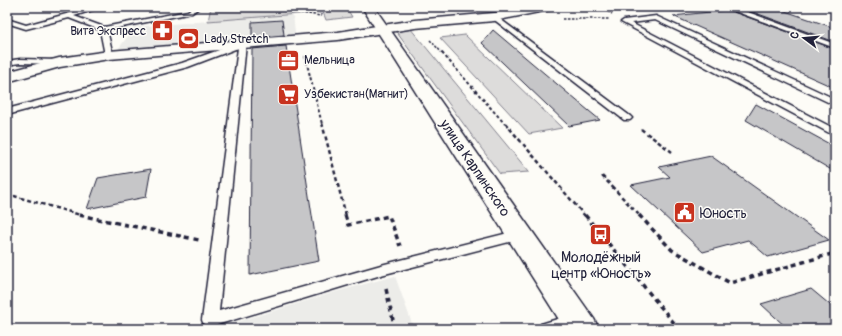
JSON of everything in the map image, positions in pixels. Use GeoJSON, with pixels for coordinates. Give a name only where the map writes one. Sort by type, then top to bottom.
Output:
{"type":"FeatureCollection","features":[{"type":"Feature","properties":{"kind":"street","name":"улица Карпинского"},"geometry":{"type":"LineString","coordinates":[[368,7],[580,325]]}},
{"type":"Feature","properties":{"kind":"street"},"geometry":{"type":"LineString","coordinates":[[7,78],[59,62],[109,55],[338,36],[415,24],[494,17],[549,7]]}},
{"type":"Feature","properties":{"kind":"lane"},"geometry":{"type":"LineString","coordinates":[[7,21],[26,27],[99,7]]}},
{"type":"Feature","properties":{"kind":"lane"},"geometry":{"type":"LineString","coordinates":[[69,16],[103,29],[190,12],[197,7]]}},
{"type":"Feature","properties":{"kind":"lane"},"geometry":{"type":"LineString","coordinates":[[731,8],[835,46]]}},
{"type":"Feature","properties":{"kind":"lane"},"geometry":{"type":"LineString","coordinates":[[494,17],[626,118]]}},
{"type":"Feature","properties":{"kind":"lane"},"geometry":{"type":"LineString","coordinates":[[835,102],[656,18],[624,22],[835,133]]}},
{"type":"Feature","properties":{"kind":"lane"},"geometry":{"type":"LineString","coordinates":[[103,29],[109,55]]}},
{"type":"Feature","properties":{"kind":"lane"},"geometry":{"type":"LineString","coordinates":[[7,112],[185,65],[242,44],[210,320],[381,270],[520,235]]}},
{"type":"Feature","properties":{"kind":"lane"},"geometry":{"type":"LineString","coordinates":[[7,63],[59,62]]}},
{"type":"Feature","properties":{"kind":"lane"},"geometry":{"type":"LineString","coordinates":[[547,329],[580,325]]}},
{"type":"Feature","properties":{"kind":"path"},"geometry":{"type":"LineString","coordinates":[[261,7],[321,16],[317,7]]}},
{"type":"Feature","properties":{"kind":"path"},"geometry":{"type":"LineString","coordinates":[[521,11],[571,20],[610,19]]}},
{"type":"Feature","properties":{"kind":"path"},"geometry":{"type":"LineString","coordinates":[[415,24],[558,184],[679,329]]}},
{"type":"Feature","properties":{"kind":"path"},"geometry":{"type":"LineString","coordinates":[[301,39],[348,225],[389,216],[406,264]]}},
{"type":"Feature","properties":{"kind":"path"},"geometry":{"type":"LineString","coordinates":[[626,118],[672,152]]}},
{"type":"Feature","properties":{"kind":"path"},"geometry":{"type":"LineString","coordinates":[[602,176],[672,250],[730,283],[835,253]]}},
{"type":"Feature","properties":{"kind":"path"},"geometry":{"type":"LineString","coordinates":[[7,194],[78,216],[220,244]]}},
{"type":"Feature","properties":{"kind":"path"},"geometry":{"type":"LineString","coordinates":[[381,270],[395,329]]}},
{"type":"Feature","properties":{"kind":"shaded area"},"geometry":{"type":"Polygon","coordinates":[[[211,7],[346,7],[352,17],[326,20],[323,12],[208,21],[211,7]]]}},
{"type":"Feature","properties":{"kind":"shaded area"},"geometry":{"type":"Polygon","coordinates":[[[293,14],[296,43],[112,57],[135,27],[293,14]]]}},
{"type":"Feature","properties":{"kind":"shaded area"},"geometry":{"type":"Polygon","coordinates":[[[410,28],[529,172],[500,174],[395,30],[410,28]]]}},
{"type":"Feature","properties":{"kind":"shaded area"},"geometry":{"type":"Polygon","coordinates":[[[465,35],[562,128],[529,134],[440,38],[465,35]]]}},
{"type":"Feature","properties":{"kind":"shaded area"},"geometry":{"type":"Polygon","coordinates":[[[395,276],[414,329],[214,329],[338,291],[395,276]]]}},
{"type":"Feature","properties":{"kind":"building"},"geometry":{"type":"Polygon","coordinates":[[[773,7],[835,28],[835,42],[742,8],[773,7]]]}},
{"type":"Feature","properties":{"kind":"building"},"geometry":{"type":"Polygon","coordinates":[[[728,10],[835,49],[835,88],[673,16],[728,10]]]}},
{"type":"Feature","properties":{"kind":"building"},"geometry":{"type":"Polygon","coordinates":[[[282,20],[284,35],[252,38],[252,22],[282,20]]]}},
{"type":"Feature","properties":{"kind":"building"},"geometry":{"type":"Polygon","coordinates":[[[493,30],[600,120],[569,126],[482,43],[493,30]]]}},
{"type":"Feature","properties":{"kind":"building"},"geometry":{"type":"Polygon","coordinates":[[[286,46],[319,261],[250,275],[252,49],[286,46]]]}},
{"type":"Feature","properties":{"kind":"building"},"geometry":{"type":"Polygon","coordinates":[[[756,104],[835,147],[835,172],[746,120],[756,104]]]}},
{"type":"Feature","properties":{"kind":"building"},"geometry":{"type":"Polygon","coordinates":[[[711,156],[829,240],[768,257],[748,240],[703,252],[631,185],[670,177],[659,167],[711,156]]]}},
{"type":"Feature","properties":{"kind":"building"},"geometry":{"type":"Polygon","coordinates":[[[151,169],[146,197],[87,209],[98,178],[151,169]]]}},
{"type":"Feature","properties":{"kind":"building"},"geometry":{"type":"Polygon","coordinates":[[[811,289],[835,309],[835,329],[788,329],[761,304],[811,289]]]}},
{"type":"Feature","properties":{"kind":"place","name":"Вита Экспресс"},"geometry":{"type":"Point","coordinates":[162,31]}},
{"type":"Feature","properties":{"kind":"place","name":"Lady Stretch"},"geometry":{"type":"Point","coordinates":[188,39]}},
{"type":"Feature","properties":{"kind":"place","name":"Мельница"},"geometry":{"type":"Point","coordinates":[288,60]}},
{"type":"Feature","properties":{"kind":"place","name":"Узбекистан(Магнит)"},"geometry":{"type":"Point","coordinates":[289,94]}},
{"type":"Feature","properties":{"kind":"place","name":"Юность"},"geometry":{"type":"Point","coordinates":[684,213]}},
{"type":"Feature","properties":{"kind":"place","name":"Молодёжный центр «Юность»"},"geometry":{"type":"Point","coordinates":[601,235]}}]}
